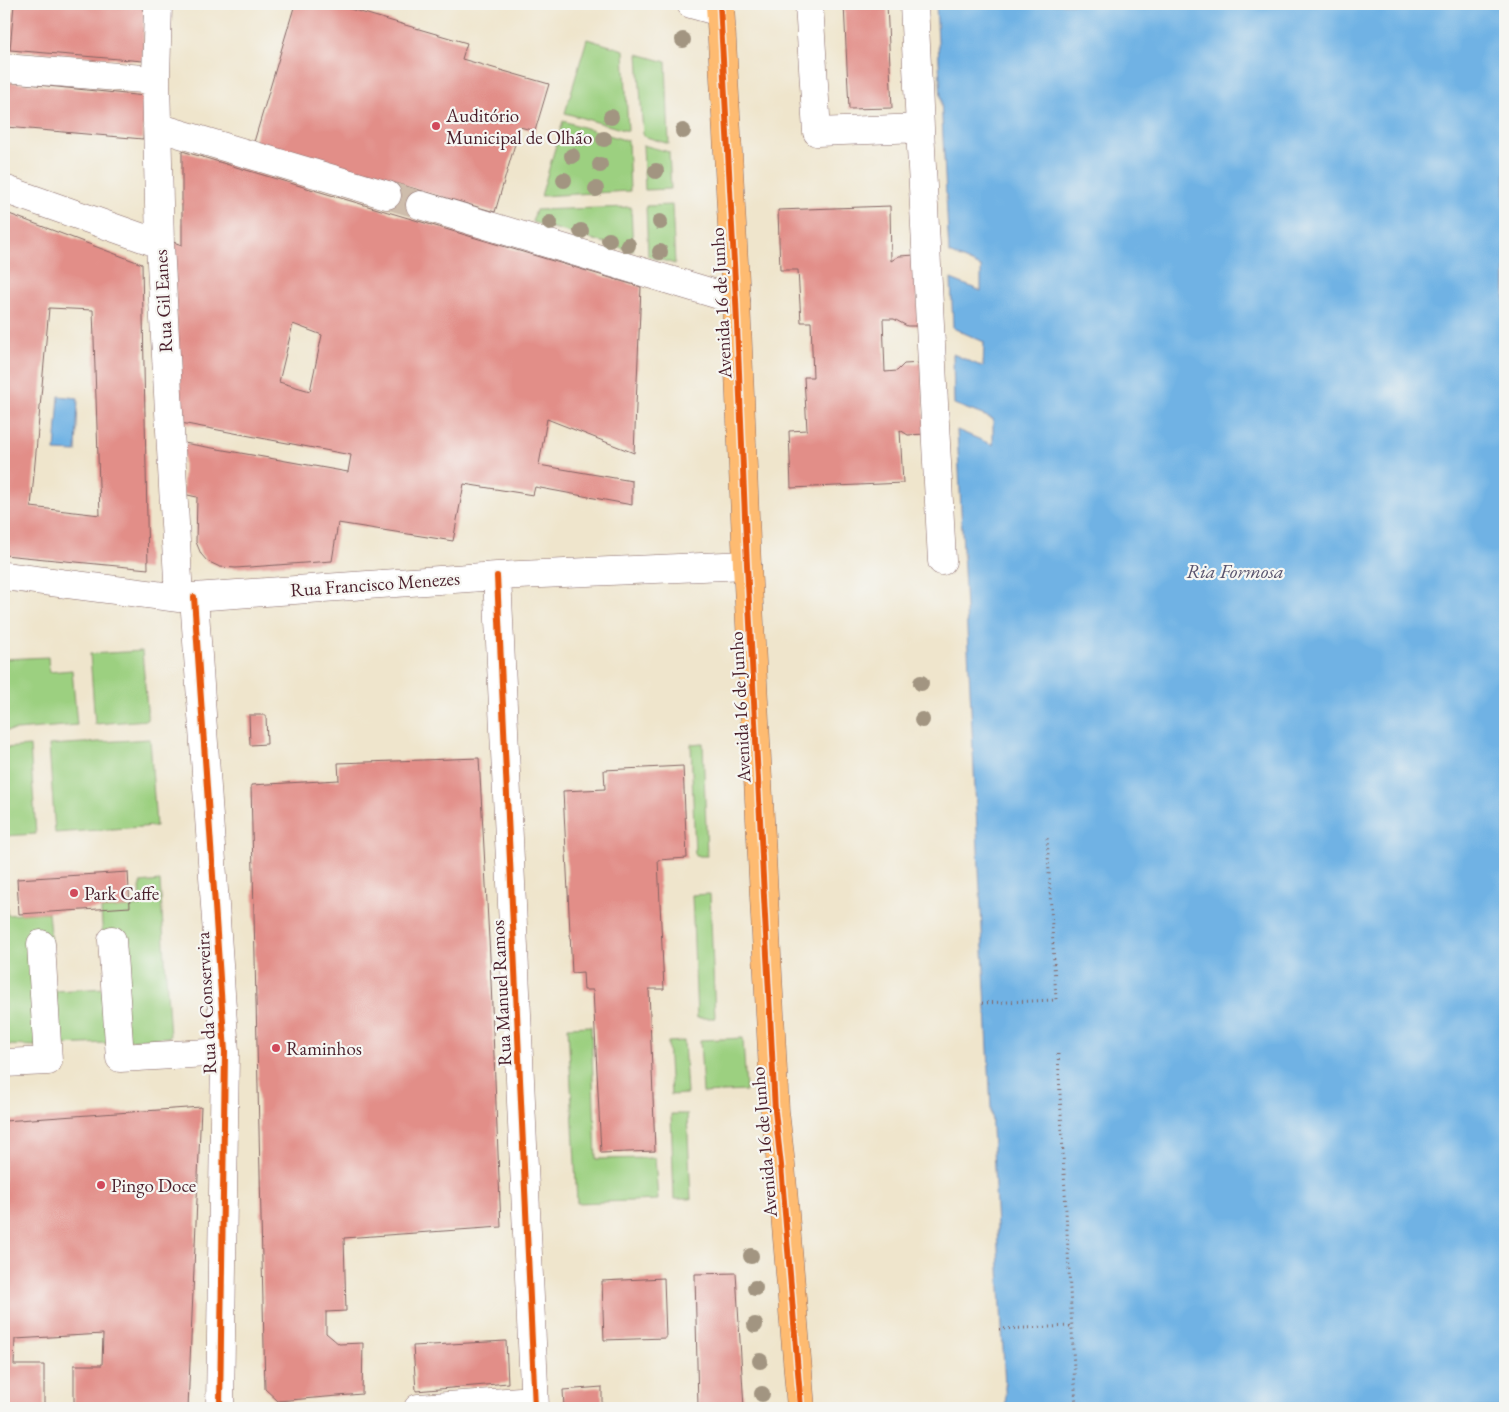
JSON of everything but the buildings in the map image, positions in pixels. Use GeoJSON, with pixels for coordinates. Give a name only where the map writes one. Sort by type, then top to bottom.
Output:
{"type":"FeatureCollection","features":[{"type":"Feature","properties":{"kind":"main road","name":"Avenida 16 de Junho"},"geometry":{"type":"LineString","coordinates":[[720,8],[775,1111],[801,1408]]}},
{"type":"Feature","properties":{"kind":"street","name":"Rua Gil Eanes"},"geometry":{"type":"LineString","coordinates":[[158,4],[156,80],[160,244],[187,597]]}},
{"type":"Feature","properties":{"kind":"street"},"geometry":{"type":"LineString","coordinates":[[691,4],[720,8]]}},
{"type":"Feature","properties":{"kind":"street"},"geometry":{"type":"LineString","coordinates":[[809,4],[817,132],[920,128]]}},
{"type":"Feature","properties":{"kind":"street"},"geometry":{"type":"LineString","coordinates":[[914,4],[942,561]]}},
{"type":"Feature","properties":{"kind":"street"},"geometry":{"type":"LineString","coordinates":[[4,68],[156,80]]}},
{"type":"Feature","properties":{"kind":"street"},"geometry":{"type":"LineString","coordinates":[[157,127],[387,195]]}},
{"type":"Feature","properties":{"kind":"street"},"geometry":{"type":"LineString","coordinates":[[4,189],[160,244]]}},
{"type":"Feature","properties":{"kind":"street"},"geometry":{"type":"LineString","coordinates":[[420,205],[736,300]]}},
{"type":"Feature","properties":{"kind":"street","name":"Rua Francisco Menezes"},"geometry":{"type":"LineString","coordinates":[[4,576],[187,597],[497,576],[747,565]]}},
{"type":"Feature","properties":{"kind":"street","name":"Rua Manuel Ramos"},"geometry":{"type":"LineString","coordinates":[[497,576],[534,1404]]}},
{"type":"Feature","properties":{"kind":"street","name":"Rua da Conserveira"},"geometry":{"type":"LineString","coordinates":[[187,597],[225,1052],[220,1408]]}},
{"type":"Feature","properties":{"kind":"street"},"geometry":{"type":"LineString","coordinates":[[112,940],[120,1058],[225,1052]]}},
{"type":"Feature","properties":{"kind":"street"},"geometry":{"type":"LineString","coordinates":[[4,1063],[48,1061],[41,944]]}},
{"type":"Feature","properties":{"kind":"street"},"geometry":{"type":"LineString","coordinates":[[418,1408],[534,1404]]}},
{"type":"Feature","properties":{"kind":"path"},"geometry":{"type":"LineString","coordinates":[[982,1004],[1056,1000],[1047,836]]}},
{"type":"Feature","properties":{"kind":"path"},"geometry":{"type":"LineString","coordinates":[[1058,1054],[1076,1408]]}},
{"type":"Feature","properties":{"kind":"path"},"geometry":{"type":"LineString","coordinates":[[999,1329],[1073,1326]]}},
{"type":"Feature","properties":{"kind":"green space"},"geometry":{"type":"Polygon","coordinates":[[[587,39],[624,50],[628,131],[565,113],[587,39]]]}},
{"type":"Feature","properties":{"kind":"green space"},"geometry":{"type":"Polygon","coordinates":[[[638,54],[666,62],[669,144],[643,136],[638,54]]]}},
{"type":"Feature","properties":{"kind":"green space"},"geometry":{"type":"Polygon","coordinates":[[[563,121],[628,141],[630,191],[541,196],[563,121]]]}},
{"type":"Feature","properties":{"kind":"green space"},"geometry":{"type":"Polygon","coordinates":[[[643,145],[669,152],[671,189],[645,190],[643,145]]]}},
{"type":"Feature","properties":{"kind":"green space"},"geometry":{"type":"Polygon","coordinates":[[[672,205],[675,264],[648,256],[646,206],[672,205]]]}},
{"type":"Feature","properties":{"kind":"green space"},"geometry":{"type":"Polygon","coordinates":[[[631,207],[633,251],[532,222],[536,210],[631,207]]]}},
{"type":"Feature","properties":{"kind":"green space"},"geometry":{"type":"Polygon","coordinates":[[[142,651],[148,720],[95,724],[90,654],[142,651]]]}},
{"type":"Feature","properties":{"kind":"green space"},"geometry":{"type":"Polygon","coordinates":[[[48,657],[49,672],[72,670],[77,725],[4,731],[4,659],[48,657]]]}},
{"type":"Feature","properties":{"kind":"green space"},"geometry":{"type":"Polygon","coordinates":[[[150,739],[156,826],[55,833],[49,745],[150,739]]]}},
{"type":"Feature","properties":{"kind":"green space"},"geometry":{"type":"Polygon","coordinates":[[[703,743],[707,856],[695,856],[691,744],[703,743]]]}},
{"type":"Feature","properties":{"kind":"green space"},"geometry":{"type":"Polygon","coordinates":[[[30,746],[36,834],[4,836],[4,748],[30,746]]]}},
{"type":"Feature","properties":{"kind":"green space"},"geometry":{"type":"Polygon","coordinates":[[[160,881],[170,1037],[128,1040],[103,941],[101,909],[141,906],[140,883],[160,881]]]}},
{"type":"Feature","properties":{"kind":"green space"},"geometry":{"type":"Polygon","coordinates":[[[4,892],[6,892],[7,915],[48,912],[51,944],[38,1046],[4,1045],[4,892]]]}},
{"type":"Feature","properties":{"kind":"green space"},"geometry":{"type":"Polygon","coordinates":[[[710,894],[715,1018],[697,1018],[692,895],[710,894]]]}},
{"type":"Feature","properties":{"kind":"green space"},"geometry":{"type":"Polygon","coordinates":[[[105,988],[108,1043],[58,1045],[55,991],[105,988]]]}},
{"type":"Feature","properties":{"kind":"green space"},"geometry":{"type":"Polygon","coordinates":[[[591,1026],[596,1159],[655,1158],[658,1200],[577,1203],[568,1027],[591,1026]]]}},
{"type":"Feature","properties":{"kind":"green space"},"geometry":{"type":"Polygon","coordinates":[[[743,1038],[746,1091],[703,1093],[700,1040],[743,1038]]]}},
{"type":"Feature","properties":{"kind":"green space"},"geometry":{"type":"Polygon","coordinates":[[[684,1041],[687,1094],[671,1095],[668,1042],[684,1041]]]}},
{"type":"Feature","properties":{"kind":"green space"},"geometry":{"type":"Polygon","coordinates":[[[671,1114],[687,1114],[691,1199],[674,1199],[671,1114]]]}},
{"type":"Feature","properties":{"kind":"water","name":"Ria Formosa"},"geometry":{"type":"Polygon","coordinates":[[[936,4],[1505,4],[1505,1408],[1006,1408],[957,430],[993,445],[993,419],[954,404],[953,354],[983,367],[984,342],[953,328],[951,279],[981,291],[981,267],[949,253],[936,4]]]}},
{"type":"Feature","properties":{"kind":"water"},"geometry":{"type":"Polygon","coordinates":[[[59,396],[78,398],[76,452],[55,451],[59,396]]]}},
{"type":"Feature","properties":{"kind":"tunnel"},"geometry":{"type":"LineString","coordinates":[[387,195],[420,205]]}},
{"type":"Feature","properties":{"kind":"cycle path"},"geometry":{"type":"LineString","coordinates":[[720,4],[775,1111],[801,1408]]}},
{"type":"Feature","properties":{"kind":"cycle path"},"geometry":{"type":"LineString","coordinates":[[497,576],[535,1408]]}},
{"type":"Feature","properties":{"kind":"cycle path"},"geometry":{"type":"LineString","coordinates":[[194,597],[225,1052],[220,1408]]}},
{"type":"Feature","properties":{"kind":"place","name":"Auditório Municipal de Olhão"},"geometry":{"type":"Point","coordinates":[436,126]}},
{"type":"Feature","properties":{"kind":"place","name":"Park Caffe"},"geometry":{"type":"Point","coordinates":[74,893]}},
{"type":"Feature","properties":{"kind":"place","name":"Raminhos"},"geometry":{"type":"Point","coordinates":[276,1048]}},
{"type":"Feature","properties":{"kind":"place","name":"Pingo Doce"},"geometry":{"type":"Point","coordinates":[101,1185]}}]}
